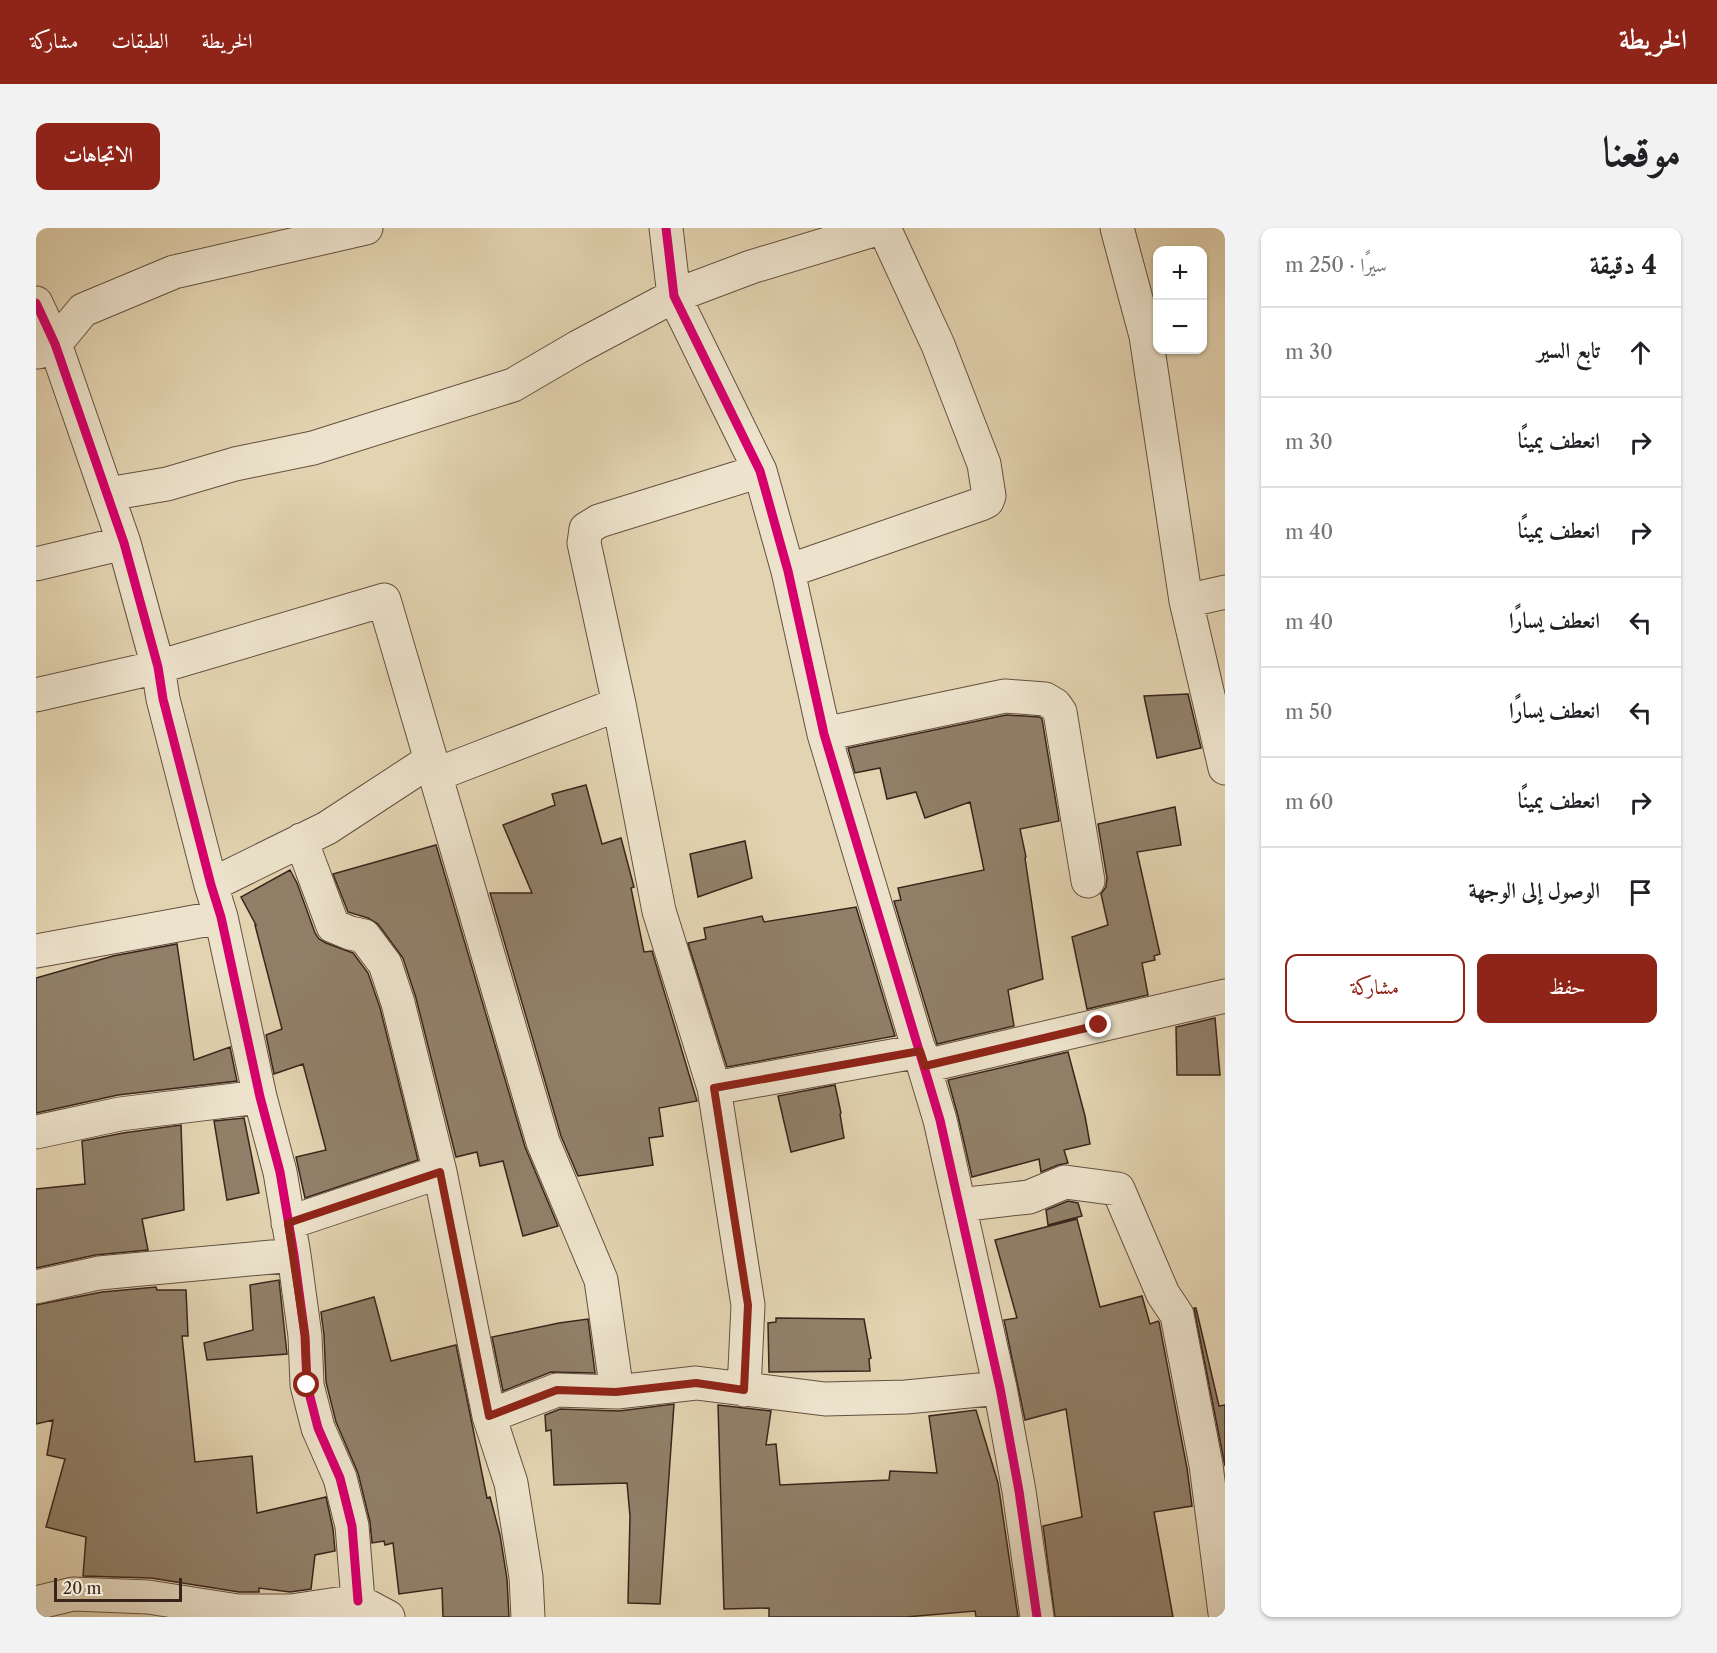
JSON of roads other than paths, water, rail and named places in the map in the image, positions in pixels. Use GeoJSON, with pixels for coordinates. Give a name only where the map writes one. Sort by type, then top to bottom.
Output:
{"type":"FeatureCollection","features":[{"type":"Feature","properties":{"kind":"street"},"geometry":{"type":"LineString","coordinates":[[46,348],[83,310],[174,272],[366,228]]}},
{"type":"Feature","properties":{"kind":"street"},"geometry":{"type":"LineString","coordinates":[[666,228],[674,296],[760,471],[788,571],[824,734],[940,1120],[999,1388],[1019,1491],[1037,1617]]}},
{"type":"Feature","properties":{"kind":"street"},"geometry":{"type":"LineString","coordinates":[[108,494],[167,484],[235,464],[313,448],[513,385],[578,347],[674,296],[751,267],[882,228],[938,345],[984,464],[989,495],[987,501],[981,504],[788,571]]}},
{"type":"Feature","properties":{"kind":"street"},"geometry":{"type":"LineString","coordinates":[[1117,228],[1146,336],[1186,601],[1225,768]]}},
{"type":"Feature","properties":{"kind":"street"},"geometry":{"type":"LineString","coordinates":[[36,303],[46,348],[108,494],[124,543],[158,667],[162,699],[221,917],[260,1097],[280,1172],[305,1336],[307,1385],[318,1428],[340,1478],[352,1526],[358,1601]]}},
{"type":"Feature","properties":{"kind":"street"},"geometry":{"type":"LineString","coordinates":[[744,1390],[748,1305],[714,1088],[659,911],[619,704],[584,543],[586,529],[599,521],[760,471]]}},
{"type":"Feature","properties":{"kind":"street"},"geometry":{"type":"LineString","coordinates":[[36,564],[124,543]]}},
{"type":"Feature","properties":{"kind":"street"},"geometry":{"type":"LineString","coordinates":[[1186,601],[1225,592]]}},
{"type":"Feature","properties":{"kind":"street"},"geometry":{"type":"LineString","coordinates":[[36,695],[158,667],[384,600],[543,1142],[601,1280],[616,1392]]}},
{"type":"Feature","properties":{"kind":"street"},"geometry":{"type":"LineString","coordinates":[[824,734],[1005,696],[1045,699],[1055,705],[1060,712],[1088,881]]}},
{"type":"Feature","properties":{"kind":"street"},"geometry":{"type":"LineString","coordinates":[[211,885],[327,828],[433,768],[619,704]]}},
{"type":"Feature","properties":{"kind":"street"},"geometry":{"type":"LineString","coordinates":[[301,840],[333,926],[364,936],[385,963],[398,1003],[440,1172],[489,1416],[511,1484],[526,1577],[528,1617]]}},
{"type":"Feature","properties":{"kind":"street"},"geometry":{"type":"LineString","coordinates":[[36,951],[221,917]]}},
{"type":"Feature","properties":{"kind":"street"},"geometry":{"type":"LineString","coordinates":[[714,1088],[922,1058],[1225,996]]}},
{"type":"Feature","properties":{"kind":"street"},"geometry":{"type":"LineString","coordinates":[[36,1132],[120,1114],[260,1097]]}},
{"type":"Feature","properties":{"kind":"street"},"geometry":{"type":"LineString","coordinates":[[288,1223],[440,1172]]}},
{"type":"Feature","properties":{"kind":"street"},"geometry":{"type":"LineString","coordinates":[[959,1205],[1029,1197],[1065,1182],[1118,1189],[1163,1294],[1177,1315],[1206,1465],[1225,1613]]}},
{"type":"Feature","properties":{"kind":"street"},"geometry":{"type":"LineString","coordinates":[[36,1287],[99,1273],[294,1255]]}},
{"type":"Feature","properties":{"kind":"street"},"geometry":{"type":"LineString","coordinates":[[489,1416],[557,1390],[616,1392],[696,1383],[825,1399],[906,1397],[999,1388]]}},
{"type":"Feature","properties":{"kind":"street"},"geometry":{"type":"LineString","coordinates":[[36,1577],[73,1594]]}},
{"type":"Feature","properties":{"kind":"street"},"geometry":{"type":"LineString","coordinates":[[36,1604],[73,1594],[148,1598],[238,1611],[291,1611],[358,1601],[388,1617]]}}]}
